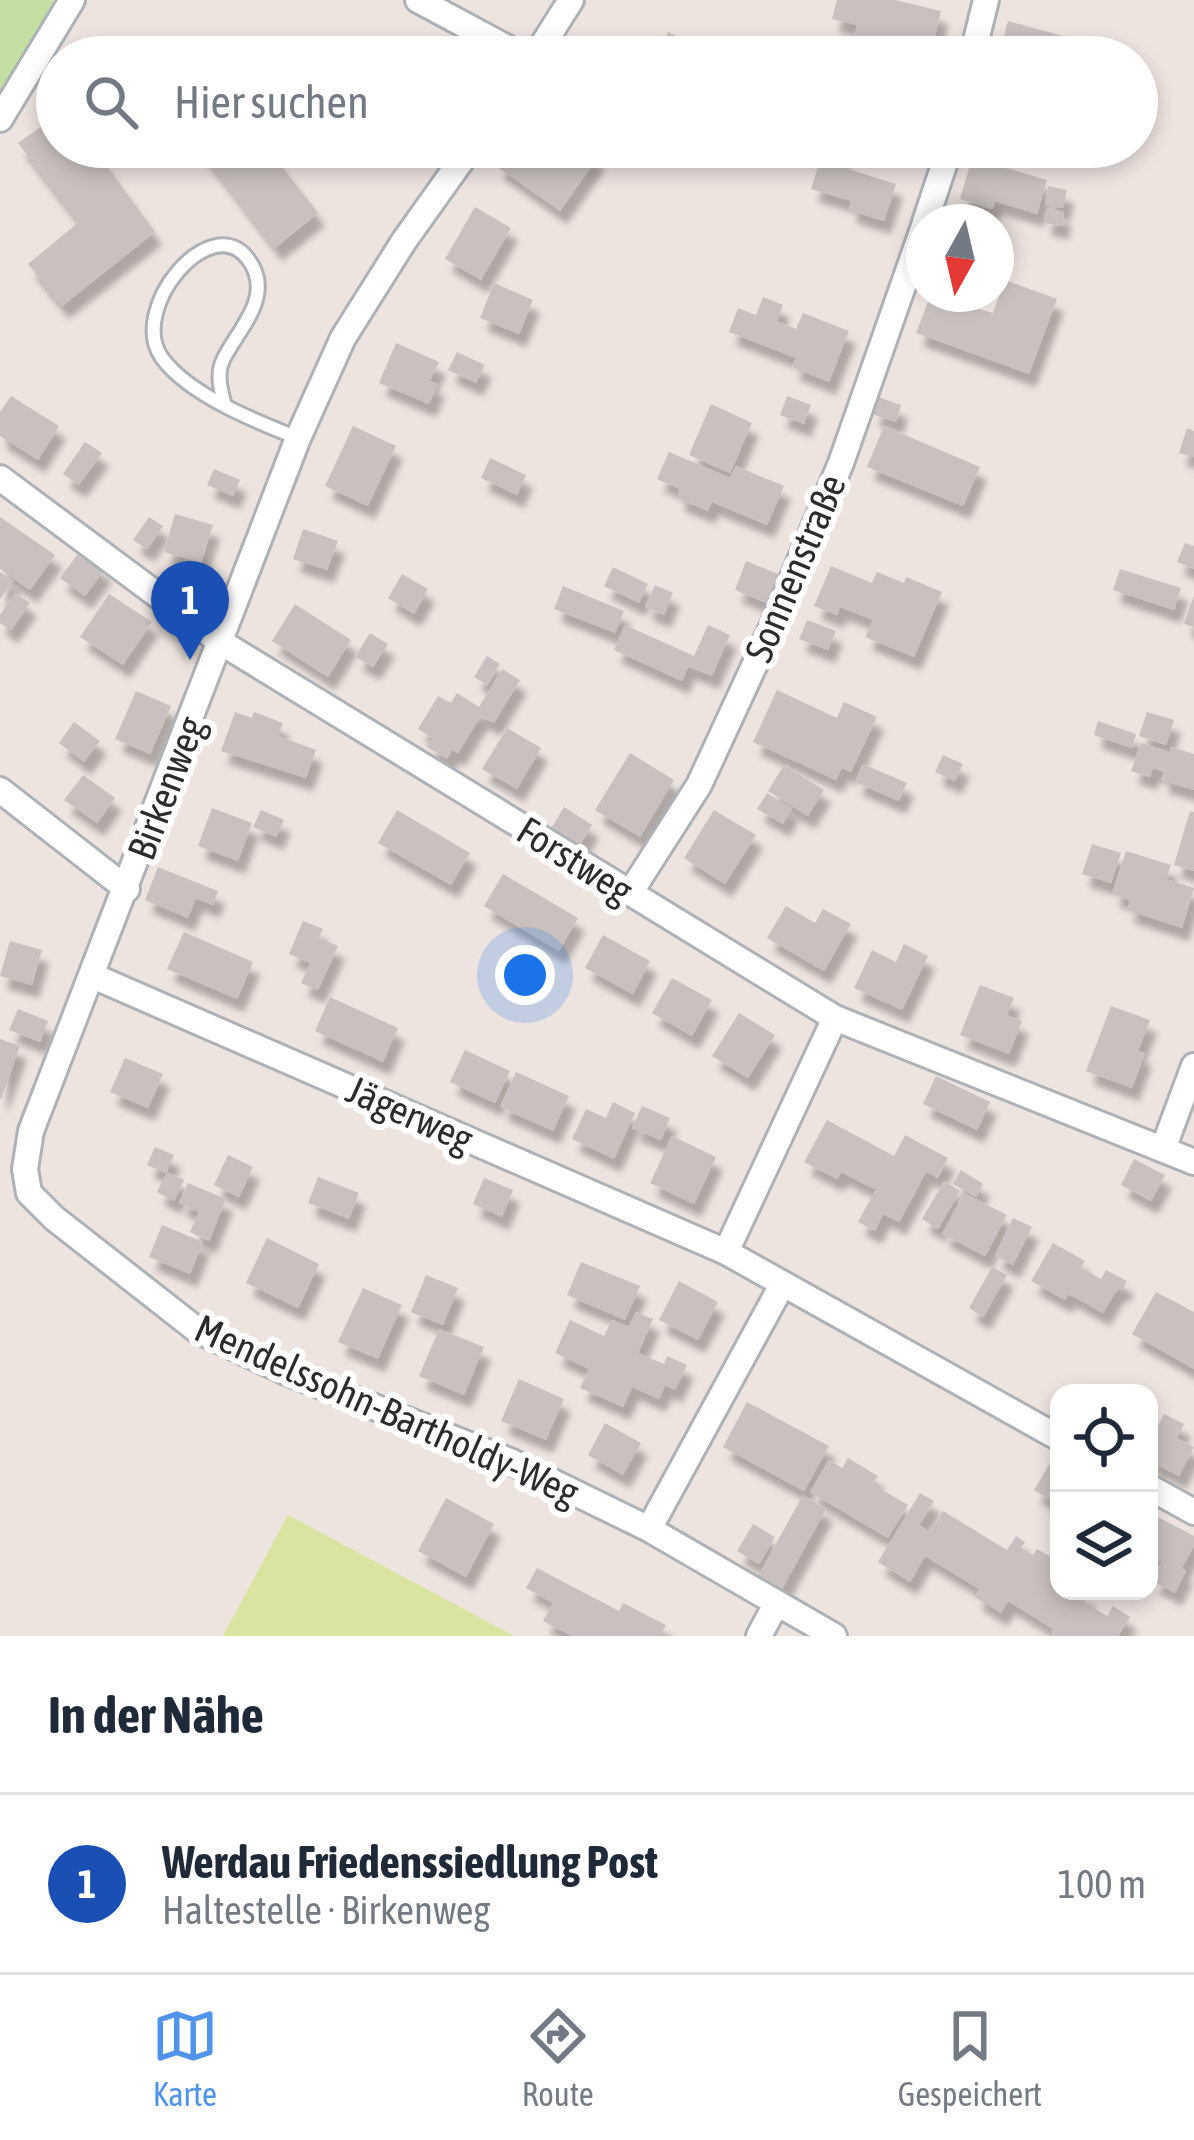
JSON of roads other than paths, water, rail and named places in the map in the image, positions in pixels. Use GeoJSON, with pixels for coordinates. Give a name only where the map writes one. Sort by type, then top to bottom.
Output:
{"type":"FeatureCollection","features":[{"type":"Feature","properties":{"kind":"street"},"geometry":{"type":"LineString","coordinates":[[50,36],[72,0]]}},
{"type":"Feature","properties":{"kind":"street"},"geometry":{"type":"LineString","coordinates":[[418,0],[485,36]]}},
{"type":"Feature","properties":{"kind":"street"},"geometry":{"type":"LineString","coordinates":[[548,36],[571,0]]}},
{"type":"Feature","properties":{"kind":"street"},"geometry":{"type":"LineString","coordinates":[[977,36],[986,0]]}},
{"type":"Feature","properties":{"kind":"street"},"geometry":{"type":"LineString","coordinates":[[0,119],[36,60]]}},
{"type":"Feature","properties":{"kind":"street","name":"Birkenweg"},"geometry":{"type":"LineString","coordinates":[[38,1118],[298,438],[343,338],[456,168]]}},
{"type":"Feature","properties":{"kind":"street","name":"Sonnenstraße"},"geometry":{"type":"LineString","coordinates":[[931,204],[943,168]]}},
{"type":"Feature","properties":{"kind":"street","name":"Sonnenstraße"},"geometry":{"type":"LineString","coordinates":[[630,893],[699,784],[773,625],[841,463],[906,278]]}},
{"type":"Feature","properties":{"kind":"street","name":"Forstweg"},"geometry":{"type":"LineString","coordinates":[[0,478],[222,643],[835,1018],[1194,1162]]}},
{"type":"Feature","properties":{"kind":"street"},"geometry":{"type":"LineString","coordinates":[[0,790],[127,890]]}},
{"type":"Feature","properties":{"kind":"street","name":"Jägerweg"},"geometry":{"type":"LineString","coordinates":[[93,976],[727,1252],[1050,1433]]}},
{"type":"Feature","properties":{"kind":"street"},"geometry":{"type":"LineString","coordinates":[[727,1252],[835,1018]]}},
{"type":"Feature","properties":{"kind":"street"},"geometry":{"type":"LineString","coordinates":[[1163,1149],[1194,1066]]}},
{"type":"Feature","properties":{"kind":"street","name":"Mendelssohn-Bartholdy-Weg"},"geometry":{"type":"LineString","coordinates":[[38,1118],[28,1143],[29,1193],[197,1330],[284,1371],[512,1462],[649,1529],[834,1636]]}},
{"type":"Feature","properties":{"kind":"street"},"geometry":{"type":"LineString","coordinates":[[649,1529],[782,1285]]}},
{"type":"Feature","properties":{"kind":"street"},"geometry":{"type":"LineString","coordinates":[[1158,1492],[1194,1512]]}},
{"type":"Feature","properties":{"kind":"street"},"geometry":{"type":"LineString","coordinates":[[759,1636],[776,1604]]}},
{"type":"Feature","properties":{"kind":"lane"},"geometry":{"type":"LineString","coordinates":[[225,406],[219,383],[221,363],[252,314],[258,285],[248,258],[230,247],[195,255],[160,296],[153,329],[160,356],[225,406],[298,438]]}},
{"type":"Feature","properties":{"kind":"place","name":"Werdau Friedenssiedlung Post"},"geometry":{"type":"Point","coordinates":[190,660]}}]}
